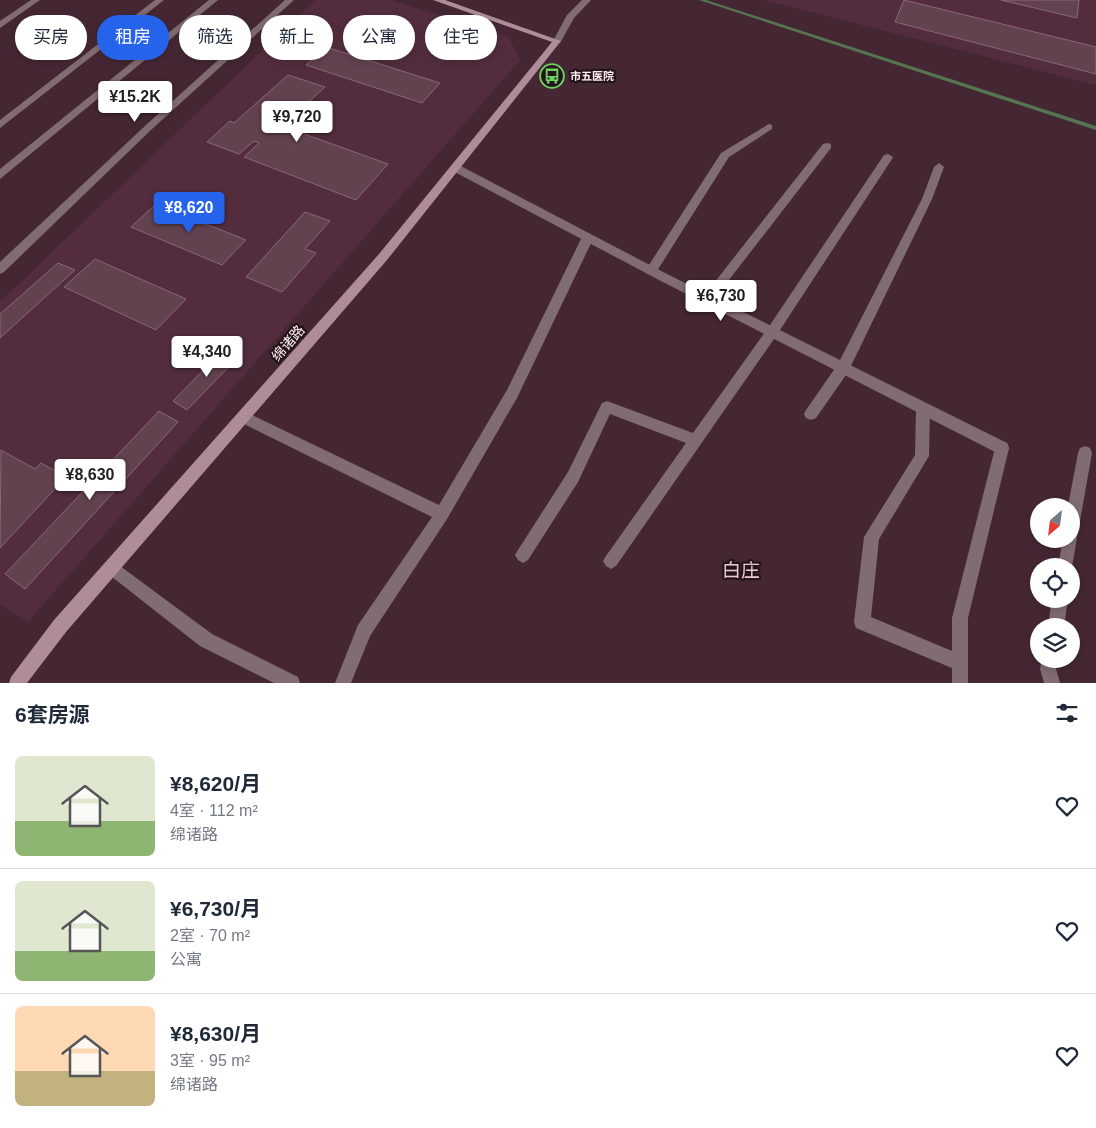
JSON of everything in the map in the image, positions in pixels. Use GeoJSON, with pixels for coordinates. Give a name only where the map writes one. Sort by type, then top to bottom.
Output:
{"type":"FeatureCollection","features":[{"type":"Feature","properties":{"kind":"street"},"geometry":{"type":"LineString","coordinates":[[0,25],[36,0]]}},
{"type":"Feature","properties":{"kind":"street"},"geometry":{"type":"LineString","coordinates":[[0,125],[160,0]]}},
{"type":"Feature","properties":{"kind":"street"},"geometry":{"type":"LineString","coordinates":[[0,175],[214,0]]}},
{"type":"Feature","properties":{"kind":"street"},"geometry":{"type":"LineString","coordinates":[[0,269],[149,127],[290,0]]}},
{"type":"Feature","properties":{"kind":"street"},"geometry":{"type":"LineString","coordinates":[[438,0],[556,41],[570,17],[587,0]]}},
{"type":"Feature","properties":{"kind":"street"},"geometry":{"type":"LineString","coordinates":[[0,11],[17,14]]}},
{"type":"Feature","properties":{"kind":"street","name":"绵诸路"},"geometry":{"type":"LineString","coordinates":[[17,683],[60,626],[383,257],[556,41]]}},
{"type":"Feature","properties":{"kind":"street"},"geometry":{"type":"LineString","coordinates":[[651,271],[725,155],[769,128]]}},
{"type":"Feature","properties":{"kind":"street"},"geometry":{"type":"LineString","coordinates":[[707,300],[827,146]]}},
{"type":"Feature","properties":{"kind":"street"},"geometry":{"type":"LineString","coordinates":[[611,561],[772,332],[888,158]]}},
{"type":"Feature","properties":{"kind":"street"},"geometry":{"type":"LineString","coordinates":[[455,167],[707,300],[1002,448],[960,618],[960,683]]}},
{"type":"Feature","properties":{"kind":"street"},"geometry":{"type":"LineString","coordinates":[[811,414],[843,368],[927,199],[939,167]]}},
{"type":"Feature","properties":{"kind":"street"},"geometry":{"type":"LineString","coordinates":[[343,683],[364,630],[442,514],[512,394],[588,237]]}},
{"type":"Feature","properties":{"kind":"street"},"geometry":{"type":"LineString","coordinates":[[523,555],[573,477],[608,407],[696,441]]}},
{"type":"Feature","properties":{"kind":"street"},"geometry":{"type":"LineString","coordinates":[[924,408],[922,456],[872,537],[862,622],[960,663]]}},
{"type":"Feature","properties":{"kind":"street"},"geometry":{"type":"LineString","coordinates":[[243,417],[442,514]]}},
{"type":"Feature","properties":{"kind":"street"},"geometry":{"type":"LineString","coordinates":[[1077,498],[1085,453]]}},
{"type":"Feature","properties":{"kind":"street"},"geometry":{"type":"LineString","coordinates":[[112,568],[206,640],[292,683]]}},
{"type":"Feature","properties":{"kind":"street"},"geometry":{"type":"LineString","coordinates":[[1048,668],[1052,683]]}},
{"type":"Feature","properties":{"kind":"shaded area"},"geometry":{"type":"Polygon","coordinates":[[[315,0],[391,0],[440,15],[425,15],[425,60],[497,60],[497,33],[508,36],[520,60],[28,622],[0,604],[0,302],[261,52],[261,60],[333,60],[333,15],[299,15],[315,0]]]}},
{"type":"Feature","properties":{"kind":"shaded area"},"geometry":{"type":"Polygon","coordinates":[[[764,0],[1096,0],[1096,85],[764,0]]]}},
{"type":"Feature","properties":{"kind":"building"},"geometry":{"type":"Polygon","coordinates":[[[904,0],[1096,47],[1096,74],[895,22],[904,0]]]}},
{"type":"Feature","properties":{"kind":"building"},"geometry":{"type":"Polygon","coordinates":[[[1001,0],[1079,0],[1077,18],[1001,0]]]}},
{"type":"Feature","properties":{"kind":"building"},"geometry":{"type":"Polygon","coordinates":[[[333,49],[343,52],[343,60],[367,60],[440,83],[422,103],[306,65],[312,60],[333,60],[333,49]]]}},
{"type":"Feature","properties":{"kind":"building"},"geometry":{"type":"Polygon","coordinates":[[[288,75],[325,87],[282,126],[388,164],[356,200],[244,157],[259,143],[254,141],[239,154],[207,142],[230,121],[234,123],[288,75]]]}},
{"type":"Feature","properties":{"kind":"building"},"geometry":{"type":"Polygon","coordinates":[[[156,204],[246,240],[222,265],[131,227],[156,204]]]}},
{"type":"Feature","properties":{"kind":"building"},"geometry":{"type":"Polygon","coordinates":[[[305,212],[330,221],[305,249],[316,253],[282,292],[246,277],[305,212]]]}},
{"type":"Feature","properties":{"kind":"building"},"geometry":{"type":"Polygon","coordinates":[[[95,259],[186,299],[156,330],[64,287],[95,259]]]}},
{"type":"Feature","properties":{"kind":"building"},"geometry":{"type":"Polygon","coordinates":[[[58,263],[75,270],[0,338],[0,314],[58,263]]]}},
{"type":"Feature","properties":{"kind":"building"},"geometry":{"type":"Polygon","coordinates":[[[227,346],[241,354],[187,410],[173,401],[227,346]]]}},
{"type":"Feature","properties":{"kind":"building"},"geometry":{"type":"Polygon","coordinates":[[[159,411],[178,422],[25,589],[5,574],[159,411]]]}},
{"type":"Feature","properties":{"kind":"building"},"geometry":{"type":"Polygon","coordinates":[[[1,450],[35,469],[41,463],[66,477],[0,548],[1,450]]]}},
{"type":"Feature","properties":{"kind":"waterway"},"geometry":{"type":"LineString","coordinates":[[701,0],[1096,128]]}},
{"type":"Feature","properties":{"kind":"place","name":"市五医院"},"geometry":{"type":"Point","coordinates":[552,76]}},
{"type":"Feature","properties":{"kind":"district","name":"白庄"},"geometry":{"type":"Point","coordinates":[741,570]}}]}
